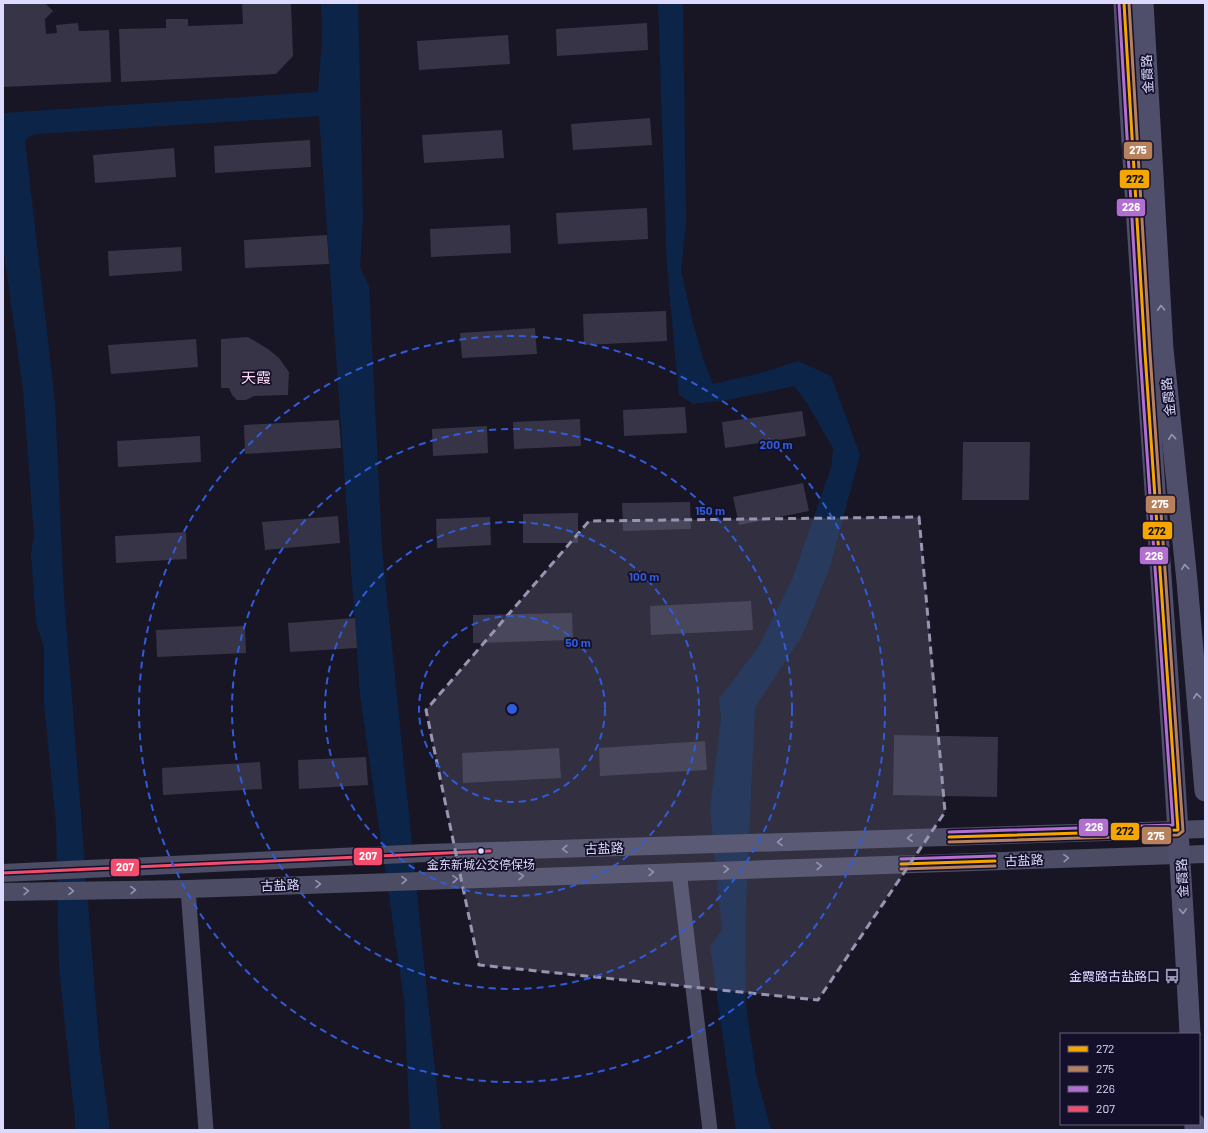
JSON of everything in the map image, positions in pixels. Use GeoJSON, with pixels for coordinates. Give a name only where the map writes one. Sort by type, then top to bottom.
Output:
{"type":"FeatureCollection","features":[{"type":"Feature","properties":{"kind":"main road","name":"金霞路"},"geometry":{"type":"LineString","coordinates":[[1124,3],[1145,353],[1180,854],[1190,1033]]}},
{"type":"Feature","properties":{"kind":"main road","name":"金霞路"},"geometry":{"type":"LineString","coordinates":[[1143,3],[1163,348],[1187,581],[1205,791]]}},
{"type":"Feature","properties":{"kind":"street","name":"古盐路"},"geometry":{"type":"LineString","coordinates":[[3,872],[426,853],[1205,829]]}},
{"type":"Feature","properties":{"kind":"street","name":"古盐路"},"geometry":{"type":"LineString","coordinates":[[3,892],[188,889],[752,868],[1205,854]]}},
{"type":"Feature","properties":{"kind":"street"},"geometry":{"type":"LineString","coordinates":[[679,871],[710,1130]]}},
{"type":"Feature","properties":{"kind":"street"},"geometry":{"type":"LineString","coordinates":[[188,889],[206,1130]]}},
{"type":"Feature","properties":{"kind":"highlighted area"},"geometry":{"type":"Polygon","coordinates":[[[919,517],[945,812],[818,1000],[479,965],[426,710],[589,521],[919,517]]]}},
{"type":"Feature","properties":{"kind":"water"},"geometry":{"type":"Polygon","coordinates":[[[321,3],[358,3],[363,218],[360,267],[369,286],[382,549],[441,1130],[410,1130],[404,1000],[360,695],[319,116],[37,134],[30,136],[25,141],[55,402],[64,597],[99,1045],[110,1130],[76,1130],[59,967],[56,823],[44,704],[44,647],[36,623],[31,554],[34,536],[23,390],[3,246],[3,113],[318,92],[322,39],[321,3]]]}},
{"type":"Feature","properties":{"kind":"water"},"geometry":{"type":"Polygon","coordinates":[[[658,3],[683,3],[686,223],[681,270],[703,359],[713,384],[761,373],[798,361],[831,376],[860,455],[830,567],[802,636],[755,707],[745,927],[746,1006],[756,1075],[771,1130],[736,1130],[710,946],[722,930],[710,809],[721,719],[719,699],[759,646],[791,582],[831,468],[833,448],[807,403],[794,386],[722,401],[693,404],[679,395],[667,268],[658,3]]]}},
{"type":"Feature","properties":{"kind":"building"},"geometry":{"type":"Polygon","coordinates":[[[3,3],[45,3],[53,11],[45,19],[46,34],[57,33],[56,25],[78,23],[79,31],[109,30],[111,82],[3,87],[3,3]]]}},
{"type":"Feature","properties":{"kind":"building"},"geometry":{"type":"Polygon","coordinates":[[[242,3],[291,3],[293,56],[276,74],[121,82],[119,29],[166,28],[166,19],[188,19],[188,26],[243,24],[242,3]]]}},
{"type":"Feature","properties":{"kind":"building"},"geometry":{"type":"Polygon","coordinates":[[[647,23],[648,50],[557,56],[556,29],[647,23]]]}},
{"type":"Feature","properties":{"kind":"building"},"geometry":{"type":"Polygon","coordinates":[[[508,35],[510,64],[419,70],[417,41],[508,35]]]}},
{"type":"Feature","properties":{"kind":"building"},"geometry":{"type":"Polygon","coordinates":[[[650,118],[652,145],[573,150],[571,124],[650,118]]]}},
{"type":"Feature","properties":{"kind":"building"},"geometry":{"type":"Polygon","coordinates":[[[502,130],[504,158],[424,163],[422,135],[502,130]]]}},
{"type":"Feature","properties":{"kind":"building"},"geometry":{"type":"Polygon","coordinates":[[[310,140],[311,167],[215,173],[214,146],[310,140]]]}},
{"type":"Feature","properties":{"kind":"building"},"geometry":{"type":"Polygon","coordinates":[[[174,148],[176,177],[95,183],[93,155],[174,148]]]}},
{"type":"Feature","properties":{"kind":"building"},"geometry":{"type":"Polygon","coordinates":[[[647,208],[648,239],[558,244],[556,213],[647,208]]]}},
{"type":"Feature","properties":{"kind":"building"},"geometry":{"type":"Polygon","coordinates":[[[510,225],[511,253],[431,257],[430,229],[510,225]]]}},
{"type":"Feature","properties":{"kind":"building"},"geometry":{"type":"Polygon","coordinates":[[[327,235],[329,264],[245,268],[244,240],[327,235]]]}},
{"type":"Feature","properties":{"kind":"building"},"geometry":{"type":"Polygon","coordinates":[[[181,247],[182,271],[109,276],[108,251],[181,247]]]}},
{"type":"Feature","properties":{"kind":"building"},"geometry":{"type":"Polygon","coordinates":[[[666,311],[667,341],[584,345],[583,314],[666,311]]]}},
{"type":"Feature","properties":{"kind":"building"},"geometry":{"type":"Polygon","coordinates":[[[535,328],[537,354],[462,358],[460,333],[535,328]]]}},
{"type":"Feature","properties":{"kind":"building"},"geometry":{"type":"Polygon","coordinates":[[[248,337],[268,349],[279,358],[289,372],[288,395],[254,396],[246,400],[237,400],[232,395],[229,388],[221,388],[221,339],[248,337]]]}},
{"type":"Feature","properties":{"kind":"building"},"geometry":{"type":"Polygon","coordinates":[[[196,339],[198,367],[111,374],[108,345],[196,339]]]}},
{"type":"Feature","properties":{"kind":"building"},"geometry":{"type":"Polygon","coordinates":[[[685,407],[687,433],[624,436],[623,410],[685,407]]]}},
{"type":"Feature","properties":{"kind":"building"},"geometry":{"type":"Polygon","coordinates":[[[802,411],[806,436],[725,448],[722,422],[802,411]]]}},
{"type":"Feature","properties":{"kind":"building"},"geometry":{"type":"Polygon","coordinates":[[[580,419],[581,446],[514,449],[513,422],[580,419]]]}},
{"type":"Feature","properties":{"kind":"building"},"geometry":{"type":"Polygon","coordinates":[[[339,420],[341,448],[245,454],[244,425],[339,420]]]}},
{"type":"Feature","properties":{"kind":"building"},"geometry":{"type":"Polygon","coordinates":[[[487,426],[488,453],[433,456],[432,429],[487,426]]]}},
{"type":"Feature","properties":{"kind":"building"},"geometry":{"type":"Polygon","coordinates":[[[200,436],[201,462],[118,467],[117,441],[200,436]]]}},
{"type":"Feature","properties":{"kind":"building"},"geometry":{"type":"Polygon","coordinates":[[[963,442],[1030,442],[1029,500],[962,500],[963,442]]]}},
{"type":"Feature","properties":{"kind":"building"},"geometry":{"type":"Polygon","coordinates":[[[803,483],[809,511],[739,525],[733,497],[803,483]]]}},
{"type":"Feature","properties":{"kind":"building"},"geometry":{"type":"Polygon","coordinates":[[[690,502],[691,529],[623,531],[622,503],[690,502]]]}},
{"type":"Feature","properties":{"kind":"building"},"geometry":{"type":"Polygon","coordinates":[[[578,513],[578,543],[523,543],[523,514],[578,513]]]}},
{"type":"Feature","properties":{"kind":"building"},"geometry":{"type":"Polygon","coordinates":[[[338,516],[340,543],[265,550],[262,522],[338,516]]]}},
{"type":"Feature","properties":{"kind":"building"},"geometry":{"type":"Polygon","coordinates":[[[490,517],[491,545],[437,548],[436,519],[490,517]]]}},
{"type":"Feature","properties":{"kind":"building"},"geometry":{"type":"Polygon","coordinates":[[[186,532],[187,559],[116,563],[115,536],[186,532]]]}},
{"type":"Feature","properties":{"kind":"building"},"geometry":{"type":"Polygon","coordinates":[[[751,601],[753,630],[651,635],[650,606],[751,601]]]}},
{"type":"Feature","properties":{"kind":"building"},"geometry":{"type":"Polygon","coordinates":[[[572,613],[573,640],[473,643],[473,615],[572,613]]]}},
{"type":"Feature","properties":{"kind":"building"},"geometry":{"type":"Polygon","coordinates":[[[355,618],[357,648],[290,652],[288,623],[355,618]]]}},
{"type":"Feature","properties":{"kind":"building"},"geometry":{"type":"Polygon","coordinates":[[[245,626],[246,653],[157,657],[156,630],[245,626]]]}},
{"type":"Feature","properties":{"kind":"building"},"geometry":{"type":"Polygon","coordinates":[[[894,735],[998,737],[997,797],[893,795],[894,735]]]}},
{"type":"Feature","properties":{"kind":"building"},"geometry":{"type":"Polygon","coordinates":[[[705,741],[707,770],[600,776],[599,748],[705,741]]]}},
{"type":"Feature","properties":{"kind":"building"},"geometry":{"type":"Polygon","coordinates":[[[559,748],[561,778],[463,783],[462,753],[559,748]]]}},
{"type":"Feature","properties":{"kind":"building"},"geometry":{"type":"Polygon","coordinates":[[[366,757],[368,785],[299,789],[298,760],[366,757]]]}},
{"type":"Feature","properties":{"kind":"building"},"geometry":{"type":"Polygon","coordinates":[[[260,762],[262,789],[163,795],[162,768],[260,762]]]}},
{"type":"Feature","properties":{"kind":"transit line","name":"226"},"geometry":{"type":"LineString","coordinates":[[949,832],[1173,825],[1140,353],[1119,3]]}},
{"type":"Feature","properties":{"kind":"transit line","name":"272"},"geometry":{"type":"LineString","coordinates":[[949,837],[1178,830],[1145,353],[1124,3]]}},
{"type":"Feature","properties":{"kind":"transit line","name":"275"},"geometry":{"type":"LineString","coordinates":[[949,842],[1178,835],[1183,831],[1150,353],[1129,3]]}},
{"type":"Feature","properties":{"kind":"transit line","name":"207"},"geometry":{"type":"LineString","coordinates":[[3,873],[490,851]]}},
{"type":"Feature","properties":{"kind":"transit line","name":"226"},"geometry":{"type":"LineString","coordinates":[[901,859],[995,856]]}},
{"type":"Feature","properties":{"kind":"transit line","name":"272"},"geometry":{"type":"LineString","coordinates":[[901,864],[995,861]]}},
{"type":"Feature","properties":{"kind":"transit line","name":"275"},"geometry":{"type":"LineString","coordinates":[[901,869],[995,866]]}},
{"type":"Feature","properties":{"kind":"place","name":"金东新城公交停保场"},"geometry":{"type":"Point","coordinates":[481,851]}},
{"type":"Feature","properties":{"kind":"place","name":"金霞路古盐路口"},"geometry":{"type":"Point","coordinates":[1172,976]}},
{"type":"Feature","properties":{"kind":"district","name":"天霞"},"geometry":{"type":"Point","coordinates":[256,377]}}]}
